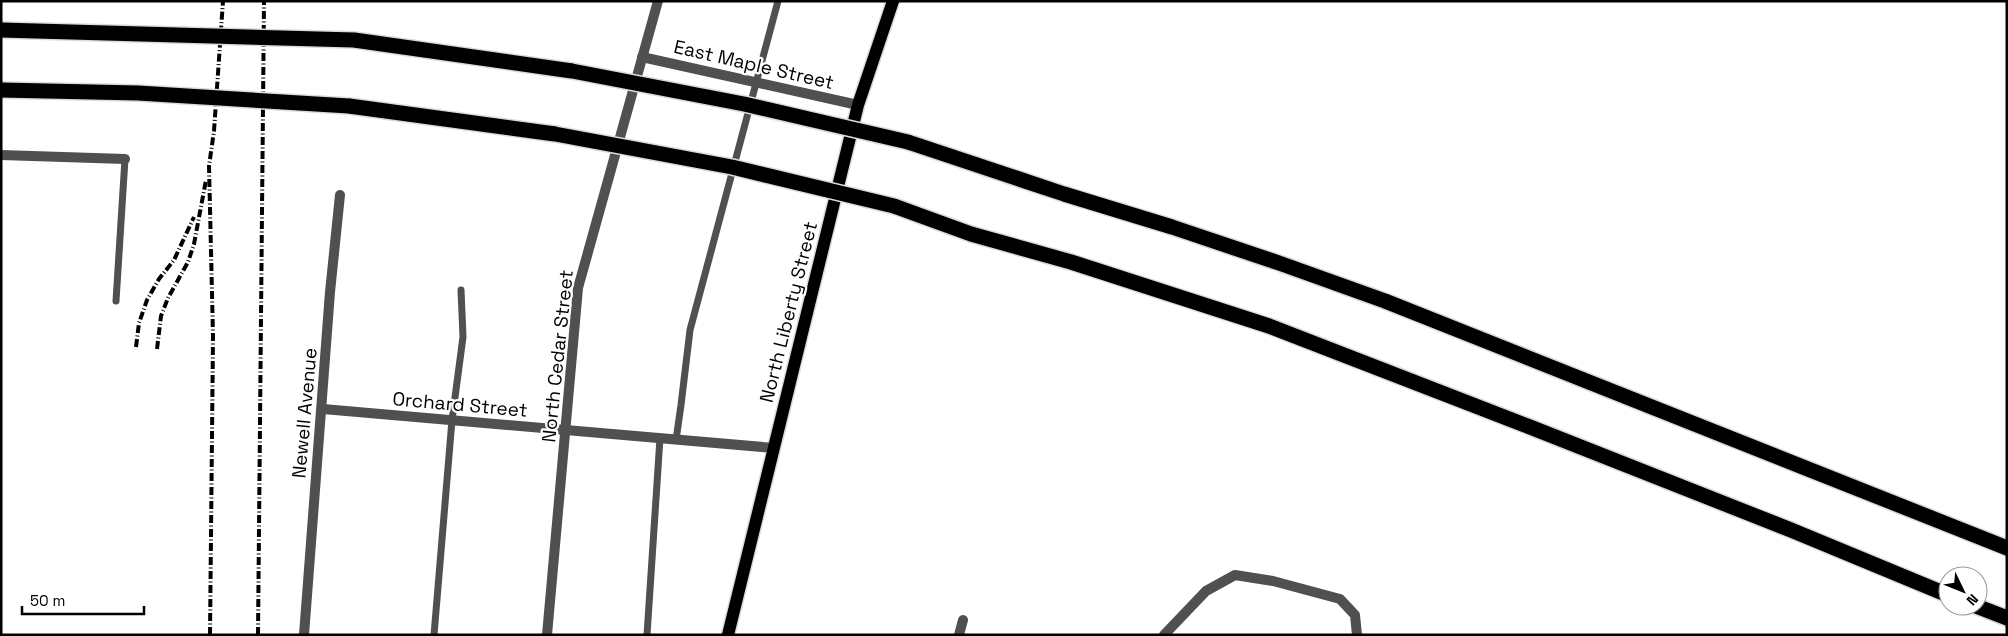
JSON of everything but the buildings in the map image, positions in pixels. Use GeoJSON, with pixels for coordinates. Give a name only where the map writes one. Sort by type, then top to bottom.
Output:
{"type":"FeatureCollection","features":[{"type":"Feature","properties":{"kind":"highway"},"geometry":{"type":"LineString","coordinates":[[1,30],[354,40],[572,71],[744,104],[908,142],[1228,246],[1376,298],[2007,548]]}},
{"type":"Feature","properties":{"kind":"highway"},"geometry":{"type":"LineString","coordinates":[[1,90],[138,93],[349,106],[555,134],[732,167],[894,206],[971,234],[1080,265],[1269,326],[1530,427],[1938,591]]}},
{"type":"Feature","properties":{"kind":"highway"},"geometry":{"type":"LineString","coordinates":[[1988,611],[2007,618]]}},
{"type":"Feature","properties":{"kind":"main road","name":"North Liberty Street"},"geometry":{"type":"LineString","coordinates":[[728,635],[858,105],[893,1]]}},
{"type":"Feature","properties":{"kind":"street","name":"North Cedar Street"},"geometry":{"type":"LineString","coordinates":[[548,635],[578,288],[658,1]]}},
{"type":"Feature","properties":{"kind":"street","name":"East Maple Street"},"geometry":{"type":"LineString","coordinates":[[642,57],[858,105]]}},
{"type":"Feature","properties":{"kind":"street"},"geometry":{"type":"LineString","coordinates":[[1,154],[125,159]]}},
{"type":"Feature","properties":{"kind":"street","name":"Newell Avenue"},"geometry":{"type":"LineString","coordinates":[[304,635],[323,409],[330,292],[340,195]]}},
{"type":"Feature","properties":{"kind":"street","name":"Orchard Street"},"geometry":{"type":"LineString","coordinates":[[323,409],[774,448]]}},
{"type":"Feature","properties":{"kind":"street"},"geometry":{"type":"LineString","coordinates":[[1164,635],[1206,591],[1235,575],[1273,581],[1340,599],[1355,615],[1357,635]]}},
{"type":"Feature","properties":{"kind":"street"},"geometry":{"type":"LineString","coordinates":[[960,635],[963,620]]}},
{"type":"Feature","properties":{"kind":"lane"},"geometry":{"type":"LineString","coordinates":[[676,440],[682,405],[690,330],[778,1]]}},
{"type":"Feature","properties":{"kind":"lane"},"geometry":{"type":"LineString","coordinates":[[116,301],[125,159]]}},
{"type":"Feature","properties":{"kind":"lane"},"geometry":{"type":"LineString","coordinates":[[434,635],[452,420],[464,338],[461,290]]}},
{"type":"Feature","properties":{"kind":"lane"},"geometry":{"type":"LineString","coordinates":[[647,635],[660,438]]}},
{"type":"Feature","properties":{"kind":"railway"},"geometry":{"type":"LineString","coordinates":[[210,635],[213,336],[209,166],[214,131],[223,1]]}},
{"type":"Feature","properties":{"kind":"railway"},"geometry":{"type":"LineString","coordinates":[[258,635],[264,1]]}},
{"type":"Feature","properties":{"kind":"railway"},"geometry":{"type":"LineString","coordinates":[[157,349],[161,316],[168,298],[188,262],[194,244],[206,180]]}},
{"type":"Feature","properties":{"kind":"railway"},"geometry":{"type":"LineString","coordinates":[[136,347],[139,323],[147,300],[159,279],[174,260],[194,217]]}}]}
